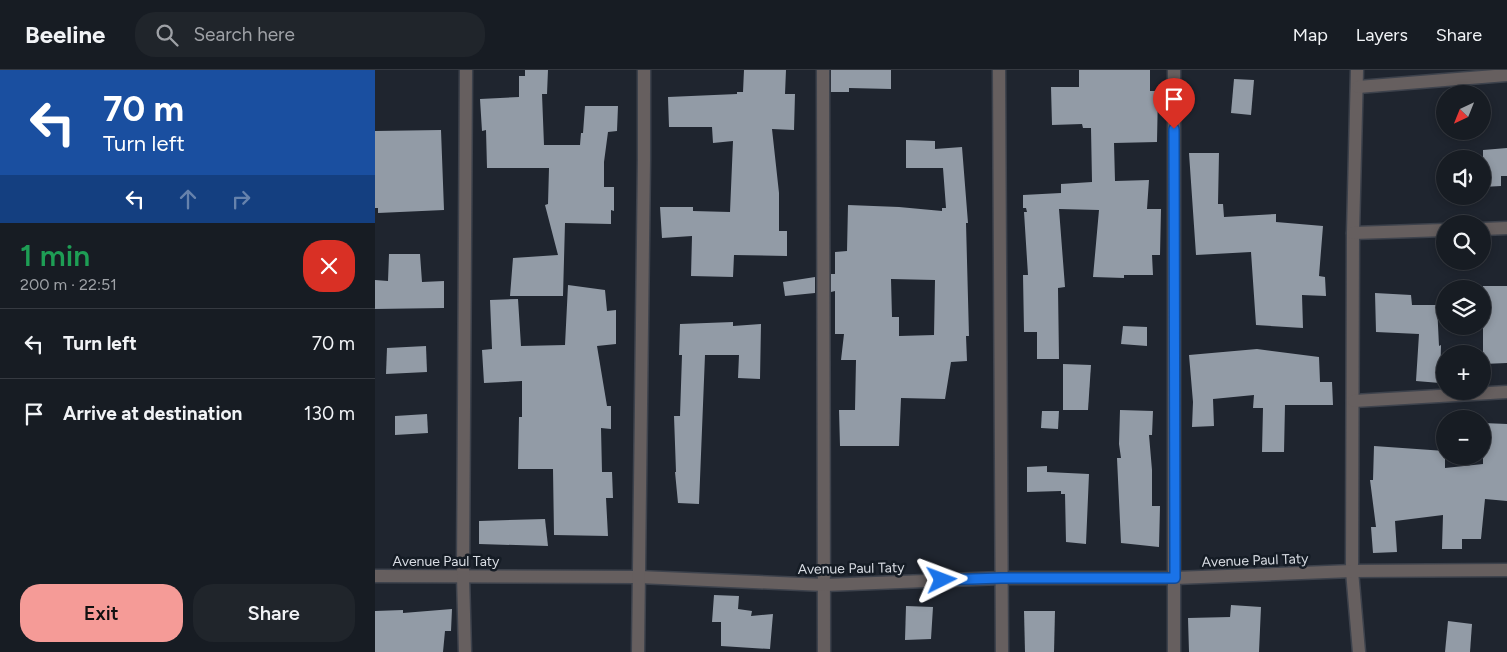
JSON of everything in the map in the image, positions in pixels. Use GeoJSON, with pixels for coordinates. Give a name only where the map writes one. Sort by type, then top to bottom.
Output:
{"type":"FeatureCollection","features":[{"type":"Feature","properties":{"kind":"street"},"geometry":{"type":"LineString","coordinates":[[465,652],[463,576],[466,70]]}},
{"type":"Feature","properties":{"kind":"street"},"geometry":{"type":"LineString","coordinates":[[638,652],[645,159],[644,70]]}},
{"type":"Feature","properties":{"kind":"street"},"geometry":{"type":"LineString","coordinates":[[823,70],[824,652]]}},
{"type":"Feature","properties":{"kind":"street"},"geometry":{"type":"LineString","coordinates":[[999,70],[1002,652]]}},
{"type":"Feature","properties":{"kind":"street"},"geometry":{"type":"LineString","coordinates":[[1174,70],[1174,652]]}},
{"type":"Feature","properties":{"kind":"street"},"geometry":{"type":"LineString","coordinates":[[1357,70],[1353,233],[1352,571],[1359,652]]}},
{"type":"Feature","properties":{"kind":"street"},"geometry":{"type":"LineString","coordinates":[[1358,87],[1507,76]]}},
{"type":"Feature","properties":{"kind":"street"},"geometry":{"type":"LineString","coordinates":[[1491,229],[1507,228]]}},
{"type":"Feature","properties":{"kind":"street"},"geometry":{"type":"LineString","coordinates":[[1353,233],[1436,230]]}},
{"type":"Feature","properties":{"kind":"street"},"geometry":{"type":"LineString","coordinates":[[1354,401],[1507,392]]}},
{"type":"Feature","properties":{"kind":"street","name":"Avenue Paul Taty"},"geometry":{"type":"LineString","coordinates":[[375,576],[639,577],[825,585],[1001,578],[1175,578],[1352,571],[1507,570]]}},
{"type":"Feature","properties":{"kind":"building"},"geometry":{"type":"Polygon","coordinates":[[[525,70],[548,70],[547,94],[542,94],[544,145],[580,145],[585,106],[618,106],[617,131],[608,132],[604,162],[604,187],[614,187],[614,211],[611,210],[611,224],[565,223],[563,296],[510,296],[513,258],[558,255],[545,205],[548,204],[549,168],[487,168],[486,130],[482,131],[480,99],[519,97],[519,76],[525,76],[525,70]]]}},
{"type":"Feature","properties":{"kind":"building"},"geometry":{"type":"Polygon","coordinates":[[[744,70],[786,70],[785,94],[795,94],[794,130],[772,129],[779,193],[779,231],[787,231],[787,256],[734,255],[733,277],[691,276],[692,236],[662,238],[660,207],[693,207],[693,211],[730,212],[733,141],[713,143],[712,127],[669,127],[668,97],[737,94],[737,92],[743,92],[744,70]]]}},
{"type":"Feature","properties":{"kind":"building"},"geometry":{"type":"Polygon","coordinates":[[[831,70],[891,70],[891,89],[849,88],[849,92],[831,92],[831,70]]]}},
{"type":"Feature","properties":{"kind":"building"},"geometry":{"type":"Polygon","coordinates":[[[1079,70],[1150,70],[1150,91],[1158,91],[1157,142],[1114,143],[1115,181],[1149,180],[1147,209],[1161,209],[1160,255],[1152,255],[1153,275],[1124,275],[1124,278],[1093,277],[1099,210],[1059,209],[1065,287],[1058,288],[1059,359],[1037,359],[1037,332],[1024,332],[1023,275],[1028,275],[1024,212],[1027,212],[1026,208],[1023,208],[1023,195],[1061,193],[1061,184],[1092,182],[1091,128],[1083,128],[1082,124],[1052,125],[1051,87],[1079,87],[1079,70]]]}},
{"type":"Feature","properties":{"kind":"building"},"geometry":{"type":"Polygon","coordinates":[[[1234,79],[1254,80],[1251,115],[1231,113],[1234,79]]]}},
{"type":"Feature","properties":{"kind":"building"},"geometry":{"type":"Polygon","coordinates":[[[441,130],[444,210],[378,213],[378,208],[375,208],[375,131],[441,130]]]}},
{"type":"Feature","properties":{"kind":"building"},"geometry":{"type":"Polygon","coordinates":[[[906,140],[935,141],[935,149],[962,147],[968,223],[966,223],[969,336],[966,336],[967,361],[951,362],[945,399],[901,398],[899,446],[840,446],[839,410],[855,410],[856,360],[841,360],[844,334],[835,334],[835,291],[831,292],[831,274],[835,274],[835,252],[847,251],[848,205],[942,211],[942,208],[946,208],[943,168],[906,168],[906,140]],[[891,279],[892,317],[899,317],[899,336],[934,335],[935,280],[891,279]]]}},
{"type":"Feature","properties":{"kind":"building"},"geometry":{"type":"Polygon","coordinates":[[[1507,148],[1507,176],[1501,176],[1501,186],[1491,187],[1491,150],[1483,150],[1507,148]]]}},
{"type":"Feature","properties":{"kind":"building"},"geometry":{"type":"Polygon","coordinates":[[[1189,153],[1219,153],[1218,204],[1223,204],[1224,217],[1276,214],[1276,222],[1323,226],[1319,276],[1325,277],[1326,296],[1302,295],[1303,328],[1256,325],[1251,252],[1196,255],[1189,153]]]}},
{"type":"Feature","properties":{"kind":"building"},"geometry":{"type":"Polygon","coordinates":[[[389,254],[420,254],[422,282],[444,281],[444,308],[375,309],[375,280],[388,281],[389,254]]]}},
{"type":"Feature","properties":{"kind":"building"},"geometry":{"type":"Polygon","coordinates":[[[815,277],[815,293],[785,296],[783,282],[815,277]]]}},
{"type":"Feature","properties":{"kind":"building"},"geometry":{"type":"Polygon","coordinates":[[[568,285],[605,290],[607,311],[616,310],[616,344],[597,346],[607,406],[611,406],[611,429],[601,428],[602,472],[612,472],[613,498],[606,498],[608,536],[554,535],[553,469],[518,469],[519,417],[522,417],[522,381],[484,383],[482,350],[492,349],[490,300],[518,299],[521,346],[565,345],[568,285]]]}},
{"type":"Feature","properties":{"kind":"building"},"geometry":{"type":"Polygon","coordinates":[[[1491,286],[1507,286],[1507,363],[1491,364],[1491,345],[1483,345],[1483,335],[1491,335],[1491,286]]]}},
{"type":"Feature","properties":{"kind":"building"},"geometry":{"type":"Polygon","coordinates":[[[1375,293],[1411,295],[1412,305],[1436,305],[1436,335],[1438,335],[1439,345],[1436,345],[1436,383],[1416,381],[1419,334],[1376,332],[1375,293]]]}},
{"type":"Feature","properties":{"kind":"building"},"geometry":{"type":"Polygon","coordinates":[[[733,322],[733,326],[761,324],[760,379],[738,378],[739,355],[705,355],[699,504],[678,503],[675,472],[674,416],[680,416],[682,355],[679,355],[680,324],[733,322]]]}},
{"type":"Feature","properties":{"kind":"building"},"geometry":{"type":"Polygon","coordinates":[[[1123,326],[1147,327],[1147,346],[1121,344],[1123,326]]]}},
{"type":"Feature","properties":{"kind":"building"},"geometry":{"type":"Polygon","coordinates":[[[426,346],[427,372],[386,374],[387,348],[426,346]]]}},
{"type":"Feature","properties":{"kind":"building"},"geometry":{"type":"Polygon","coordinates":[[[1257,349],[1319,357],[1320,382],[1332,382],[1333,405],[1285,405],[1284,452],[1262,452],[1263,408],[1253,408],[1254,395],[1213,399],[1214,426],[1192,427],[1193,402],[1189,355],[1257,349]]]}},
{"type":"Feature","properties":{"kind":"building"},"geometry":{"type":"Polygon","coordinates":[[[1063,364],[1091,365],[1088,410],[1063,410],[1063,364]]]}},
{"type":"Feature","properties":{"kind":"building"},"geometry":{"type":"Polygon","coordinates":[[[1120,410],[1153,411],[1152,435],[1149,435],[1152,470],[1152,506],[1160,506],[1159,547],[1121,543],[1117,458],[1121,458],[1119,444],[1120,410]]]}},
{"type":"Feature","properties":{"kind":"building"},"geometry":{"type":"Polygon","coordinates":[[[1042,411],[1059,411],[1058,429],[1041,428],[1042,411]]]}},
{"type":"Feature","properties":{"kind":"building"},"geometry":{"type":"Polygon","coordinates":[[[427,414],[428,433],[395,435],[395,416],[427,414]]]}},
{"type":"Feature","properties":{"kind":"building"},"geometry":{"type":"Polygon","coordinates":[[[1491,423],[1507,424],[1507,501],[1485,499],[1481,539],[1462,539],[1462,549],[1442,549],[1443,515],[1395,521],[1397,552],[1373,553],[1371,527],[1376,527],[1370,480],[1373,480],[1374,446],[1436,450],[1436,465],[1445,465],[1445,468],[1491,465],[1491,423]]]}},
{"type":"Feature","properties":{"kind":"building"},"geometry":{"type":"Polygon","coordinates":[[[1047,466],[1047,472],[1089,474],[1086,544],[1066,542],[1065,494],[1061,494],[1061,491],[1027,492],[1027,467],[1047,466]]]}},
{"type":"Feature","properties":{"kind":"building"},"geometry":{"type":"Polygon","coordinates":[[[545,519],[548,546],[479,544],[479,521],[545,519]]]}},
{"type":"Feature","properties":{"kind":"building"},"geometry":{"type":"Polygon","coordinates":[[[714,595],[739,596],[738,609],[752,611],[751,616],[773,614],[770,649],[721,646],[721,622],[712,622],[714,595]]]}},
{"type":"Feature","properties":{"kind":"building"},"geometry":{"type":"Polygon","coordinates":[[[1231,605],[1261,607],[1259,652],[1189,652],[1188,618],[1230,617],[1231,605]]]}},
{"type":"Feature","properties":{"kind":"building"},"geometry":{"type":"Polygon","coordinates":[[[906,606],[933,607],[931,639],[905,640],[906,606]]]}},
{"type":"Feature","properties":{"kind":"building"},"geometry":{"type":"Polygon","coordinates":[[[452,609],[451,631],[445,631],[443,652],[375,652],[375,611],[403,610],[403,613],[452,609]]]}},
{"type":"Feature","properties":{"kind":"building"},"geometry":{"type":"Polygon","coordinates":[[[1024,611],[1055,611],[1054,652],[1025,652],[1024,611]]]}},
{"type":"Feature","properties":{"kind":"building"},"geometry":{"type":"Polygon","coordinates":[[[1448,621],[1472,624],[1470,652],[1445,652],[1448,621]]]}},
{"type":"Feature","properties":{"kind":"route"},"geometry":{"type":"LineString","coordinates":[[942,580],[1175,578],[1174,129]]}}]}
